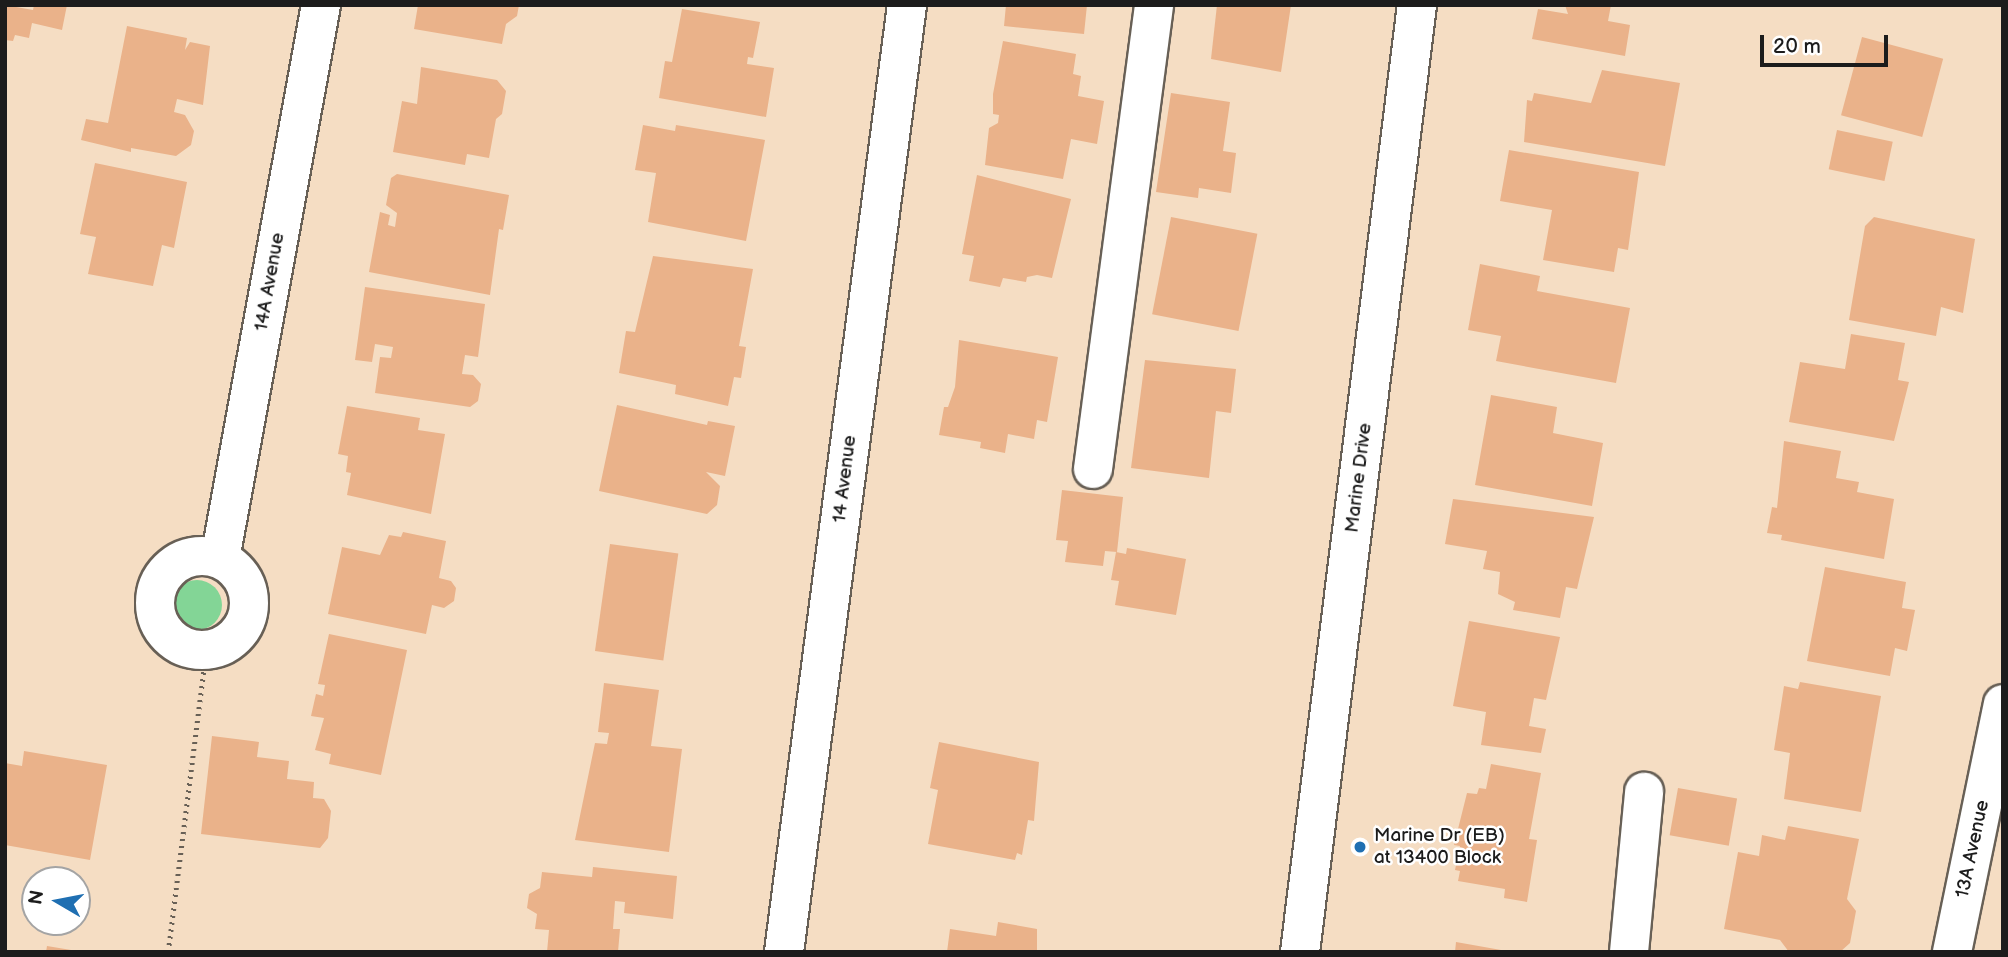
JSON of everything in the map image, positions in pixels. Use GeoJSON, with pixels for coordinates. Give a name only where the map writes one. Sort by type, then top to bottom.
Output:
{"type":"FeatureCollection","features":[{"type":"Feature","properties":{"kind":"street","name":"14A Avenue"},"geometry":{"type":"LineString","coordinates":[[220,559],[321,5]]}},
{"type":"Feature","properties":{"kind":"street","name":"14 Avenue"},"geometry":{"type":"LineString","coordinates":[[784,952],[906,5]]}},
{"type":"Feature","properties":{"kind":"street"},"geometry":{"type":"LineString","coordinates":[[1093,469],[1154,5]]}},
{"type":"Feature","properties":{"kind":"street","name":"Marine Drive"},"geometry":{"type":"LineString","coordinates":[[1300,952],[1417,5]]}},
{"type":"Feature","properties":{"kind":"street"},"geometry":{"type":"LineString","coordinates":[[197,557],[220,559],[232,566],[247,589],[247,617],[232,640],[206,651],[191,649],[165,633],[155,604],[164,575],[176,564],[197,557]]}},
{"type":"Feature","properties":{"kind":"street","name":"13A Avenue"},"geometry":{"type":"LineString","coordinates":[[1952,952],[2003,704]]}},
{"type":"Feature","properties":{"kind":"street"},"geometry":{"type":"LineString","coordinates":[[1629,952],[1644,792]]}},
{"type":"Feature","properties":{"kind":"path"},"geometry":{"type":"LineString","coordinates":[[168,952],[206,651]]}},
{"type":"Feature","properties":{"kind":"green space"},"geometry":{"type":"Polygon","coordinates":[[[197,580],[215,587],[222,605],[215,623],[197,630],[179,623],[172,605],[179,587],[197,580]]]}},
{"type":"Feature","properties":{"kind":"building"},"geometry":{"type":"Polygon","coordinates":[[[5,5],[33,10],[34,5],[67,5],[62,30],[32,23],[29,38],[15,35],[13,41],[5,40],[5,5]]]}},
{"type":"Feature","properties":{"kind":"building"},"geometry":{"type":"Polygon","coordinates":[[[418,5],[519,5],[517,16],[506,24],[502,44],[414,29],[418,5]]]}},
{"type":"Feature","properties":{"kind":"building"},"geometry":{"type":"Polygon","coordinates":[[[1006,5],[1087,5],[1084,34],[1004,26],[1006,5]]]}},
{"type":"Feature","properties":{"kind":"building"},"geometry":{"type":"Polygon","coordinates":[[[1217,5],[1291,5],[1281,72],[1211,59],[1217,5]]]}},
{"type":"Feature","properties":{"kind":"building"},"geometry":{"type":"Polygon","coordinates":[[[1565,5],[1611,5],[1608,21],[1630,25],[1625,56],[1532,39],[1538,9],[1568,14],[1565,5]]]}},
{"type":"Feature","properties":{"kind":"building"},"geometry":{"type":"Polygon","coordinates":[[[682,9],[760,22],[753,58],[748,57],[747,64],[774,68],[766,117],[659,98],[665,61],[672,62],[682,9]]]}},
{"type":"Feature","properties":{"kind":"building"},"geometry":{"type":"Polygon","coordinates":[[[127,26],[187,38],[185,50],[190,42],[210,46],[203,105],[177,99],[174,112],[185,115],[194,131],[191,145],[176,156],[131,148],[131,152],[81,140],[86,119],[108,123],[127,26]]]}},
{"type":"Feature","properties":{"kind":"building"},"geometry":{"type":"Polygon","coordinates":[[[1862,37],[1943,59],[1922,137],[1841,115],[1862,37]]]}},
{"type":"Feature","properties":{"kind":"building"},"geometry":{"type":"Polygon","coordinates":[[[1003,41],[1076,54],[1073,74],[1081,76],[1078,96],[1104,101],[1097,144],[1071,139],[1063,179],[985,165],[989,128],[998,123],[999,115],[993,114],[993,94],[1003,41]]]}},
{"type":"Feature","properties":{"kind":"building"},"geometry":{"type":"Polygon","coordinates":[[[421,67],[497,80],[506,91],[502,114],[496,119],[489,158],[467,154],[465,165],[393,152],[402,101],[417,104],[421,67]]]}},
{"type":"Feature","properties":{"kind":"building"},"geometry":{"type":"Polygon","coordinates":[[[1602,70],[1680,83],[1665,166],[1524,142],[1527,100],[1532,101],[1534,93],[1591,103],[1602,70]]]}},
{"type":"Feature","properties":{"kind":"building"},"geometry":{"type":"Polygon","coordinates":[[[1171,93],[1230,102],[1223,151],[1236,153],[1231,193],[1199,188],[1198,198],[1156,192],[1171,93]]]}},
{"type":"Feature","properties":{"kind":"building"},"geometry":{"type":"Polygon","coordinates":[[[643,125],[675,131],[676,125],[765,140],[746,241],[648,222],[656,173],[635,170],[643,125]]]}},
{"type":"Feature","properties":{"kind":"building"},"geometry":{"type":"Polygon","coordinates":[[[1837,130],[1893,142],[1884,181],[1829,169],[1837,130]]]}},
{"type":"Feature","properties":{"kind":"building"},"geometry":{"type":"Polygon","coordinates":[[[1509,150],[1639,172],[1628,250],[1618,248],[1614,272],[1543,260],[1552,210],[1500,201],[1509,150]]]}},
{"type":"Feature","properties":{"kind":"building"},"geometry":{"type":"Polygon","coordinates":[[[95,163],[187,182],[174,248],[162,245],[153,286],[88,274],[96,237],[80,234],[95,163]]]}},
{"type":"Feature","properties":{"kind":"building"},"geometry":{"type":"Polygon","coordinates":[[[397,174],[509,195],[503,230],[499,229],[490,295],[369,272],[380,212],[390,215],[388,225],[395,227],[397,213],[386,205],[391,178],[397,174]]]}},
{"type":"Feature","properties":{"kind":"building"},"geometry":{"type":"Polygon","coordinates":[[[977,175],[1071,199],[1052,278],[1037,275],[1027,277],[1026,282],[1003,278],[1000,287],[969,281],[974,256],[962,254],[977,175]]]}},
{"type":"Feature","properties":{"kind":"building"},"geometry":{"type":"Polygon","coordinates":[[[1171,217],[1257,234],[1238,331],[1152,314],[1171,217]]]}},
{"type":"Feature","properties":{"kind":"building"},"geometry":{"type":"Polygon","coordinates":[[[1874,217],[1975,239],[1963,313],[1941,307],[1936,336],[1849,320],[1865,226],[1874,217]]]}},
{"type":"Feature","properties":{"kind":"building"},"geometry":{"type":"Polygon","coordinates":[[[653,256],[753,269],[739,346],[746,347],[741,378],[734,377],[728,406],[675,394],[676,385],[619,373],[626,331],[635,332],[653,256]]]}},
{"type":"Feature","properties":{"kind":"building"},"geometry":{"type":"Polygon","coordinates":[[[1480,264],[1540,276],[1537,291],[1630,308],[1616,383],[1496,361],[1501,336],[1468,330],[1480,264]]]}},
{"type":"Feature","properties":{"kind":"building"},"geometry":{"type":"Polygon","coordinates":[[[365,287],[485,304],[478,357],[465,355],[462,374],[473,375],[481,384],[478,401],[470,407],[375,393],[380,357],[391,358],[393,347],[375,344],[372,362],[355,360],[365,287]]]}},
{"type":"Feature","properties":{"kind":"building"},"geometry":{"type":"Polygon","coordinates":[[[1851,334],[1905,343],[1898,380],[1909,382],[1894,441],[1789,422],[1800,362],[1845,369],[1851,334]]]}},
{"type":"Feature","properties":{"kind":"building"},"geometry":{"type":"Polygon","coordinates":[[[959,340],[1058,357],[1047,422],[1037,420],[1034,439],[1008,434],[1005,453],[980,448],[981,442],[939,435],[944,407],[948,407],[955,387],[959,340]]]}},
{"type":"Feature","properties":{"kind":"building"},"geometry":{"type":"Polygon","coordinates":[[[1145,360],[1236,369],[1231,413],[1216,411],[1209,478],[1131,468],[1145,360]]]}},
{"type":"Feature","properties":{"kind":"building"},"geometry":{"type":"Polygon","coordinates":[[[1491,395],[1557,407],[1553,433],[1603,443],[1592,506],[1475,485],[1491,395]]]}},
{"type":"Feature","properties":{"kind":"building"},"geometry":{"type":"Polygon","coordinates":[[[617,405],[707,425],[708,421],[735,426],[725,476],[706,472],[720,486],[717,505],[707,514],[599,491],[617,405]]]}},
{"type":"Feature","properties":{"kind":"building"},"geometry":{"type":"Polygon","coordinates":[[[347,406],[420,418],[418,430],[445,434],[431,514],[347,495],[351,473],[346,472],[348,456],[338,454],[347,406]]]}},
{"type":"Feature","properties":{"kind":"building"},"geometry":{"type":"Polygon","coordinates":[[[1784,441],[1841,451],[1836,478],[1859,482],[1857,492],[1894,499],[1884,559],[1781,540],[1782,535],[1767,533],[1772,507],[1777,508],[1784,441]]]}},
{"type":"Feature","properties":{"kind":"building"},"geometry":{"type":"Polygon","coordinates":[[[1062,490],[1123,497],[1117,552],[1105,551],[1103,566],[1065,562],[1068,541],[1056,540],[1062,490]]]}},
{"type":"Feature","properties":{"kind":"building"},"geometry":{"type":"Polygon","coordinates":[[[1453,499],[1594,517],[1577,589],[1566,587],[1560,618],[1513,610],[1515,602],[1498,594],[1500,572],[1483,569],[1487,551],[1445,544],[1453,499]]]}},
{"type":"Feature","properties":{"kind":"building"},"geometry":{"type":"Polygon","coordinates":[[[403,532],[446,541],[439,578],[451,581],[456,588],[454,601],[444,608],[432,605],[426,634],[328,614],[342,547],[380,555],[389,535],[401,537],[403,532]]]}},
{"type":"Feature","properties":{"kind":"building"},"geometry":{"type":"Polygon","coordinates":[[[610,544],[678,554],[663,661],[595,651],[610,544]]]}},
{"type":"Feature","properties":{"kind":"building"},"geometry":{"type":"Polygon","coordinates":[[[1127,548],[1186,559],[1176,615],[1115,605],[1119,581],[1111,580],[1116,552],[1126,554],[1127,548]]]}},
{"type":"Feature","properties":{"kind":"building"},"geometry":{"type":"Polygon","coordinates":[[[1825,567],[1906,582],[1902,608],[1915,610],[1907,651],[1895,648],[1890,676],[1807,661],[1825,567]]]}},
{"type":"Feature","properties":{"kind":"building"},"geometry":{"type":"Polygon","coordinates":[[[1469,621],[1560,637],[1546,700],[1534,698],[1529,726],[1546,729],[1541,753],[1481,745],[1486,712],[1453,706],[1469,621]]]}},
{"type":"Feature","properties":{"kind":"building"},"geometry":{"type":"Polygon","coordinates":[[[329,634],[407,650],[381,775],[329,764],[331,754],[315,750],[324,718],[311,716],[316,694],[323,696],[325,685],[318,684],[329,634]]]}},
{"type":"Feature","properties":{"kind":"building"},"geometry":{"type":"Polygon","coordinates":[[[1800,682],[1881,696],[1861,812],[1784,799],[1790,753],[1774,750],[1784,686],[1798,689],[1800,682]]]}},
{"type":"Feature","properties":{"kind":"building"},"geometry":{"type":"Polygon","coordinates":[[[604,683],[659,690],[651,746],[682,749],[669,852],[575,840],[595,743],[607,744],[609,733],[598,732],[604,683]]]}},
{"type":"Feature","properties":{"kind":"building"},"geometry":{"type":"Polygon","coordinates":[[[212,736],[259,742],[257,757],[289,761],[287,779],[314,782],[313,798],[324,799],[331,811],[328,838],[320,848],[201,834],[212,736]]]}},
{"type":"Feature","properties":{"kind":"building"},"geometry":{"type":"Polygon","coordinates":[[[939,742],[1039,762],[1034,821],[1028,820],[1022,855],[1017,853],[1015,860],[928,844],[938,790],[930,788],[939,742]]]}},
{"type":"Feature","properties":{"kind":"building"},"geometry":{"type":"Polygon","coordinates":[[[24,751],[107,765],[90,860],[5,845],[5,763],[22,766],[24,751]]]}},
{"type":"Feature","properties":{"kind":"building"},"geometry":{"type":"Polygon","coordinates":[[[1491,764],[1541,773],[1529,839],[1537,840],[1527,902],[1504,898],[1505,889],[1458,881],[1460,871],[1455,870],[1460,846],[1454,845],[1467,793],[1477,794],[1479,788],[1486,789],[1491,764]]]}},
{"type":"Feature","properties":{"kind":"building"},"geometry":{"type":"Polygon","coordinates":[[[1678,788],[1737,798],[1729,846],[1670,835],[1678,788]]]}},
{"type":"Feature","properties":{"kind":"building"},"geometry":{"type":"Polygon","coordinates":[[[1788,826],[1859,839],[1847,899],[1856,911],[1850,943],[1840,952],[1789,952],[1780,940],[1724,929],[1738,852],[1759,856],[1762,835],[1785,840],[1788,826]]]}},
{"type":"Feature","properties":{"kind":"building"},"geometry":{"type":"Polygon","coordinates":[[[593,867],[677,876],[673,919],[624,913],[625,902],[615,901],[613,929],[620,929],[618,952],[547,952],[549,930],[535,929],[537,914],[527,908],[529,894],[540,888],[542,872],[592,877],[593,867]]]}},
{"type":"Feature","properties":{"kind":"building"},"geometry":{"type":"Polygon","coordinates":[[[998,922],[1037,929],[1037,952],[947,952],[950,929],[996,936],[998,922]]]}},
{"type":"Feature","properties":{"kind":"building"},"geometry":{"type":"Polygon","coordinates":[[[1456,942],[1501,950],[1455,952],[1456,942]]]}},
{"type":"Feature","properties":{"kind":"building"},"geometry":{"type":"Polygon","coordinates":[[[47,946],[71,950],[71,952],[46,952],[47,946]]]}},
{"type":"Feature","properties":{"kind":"place","name":"Marine Dr (EB) at 13400 Block"},"geometry":{"type":"Point","coordinates":[1360,847]}}]}
